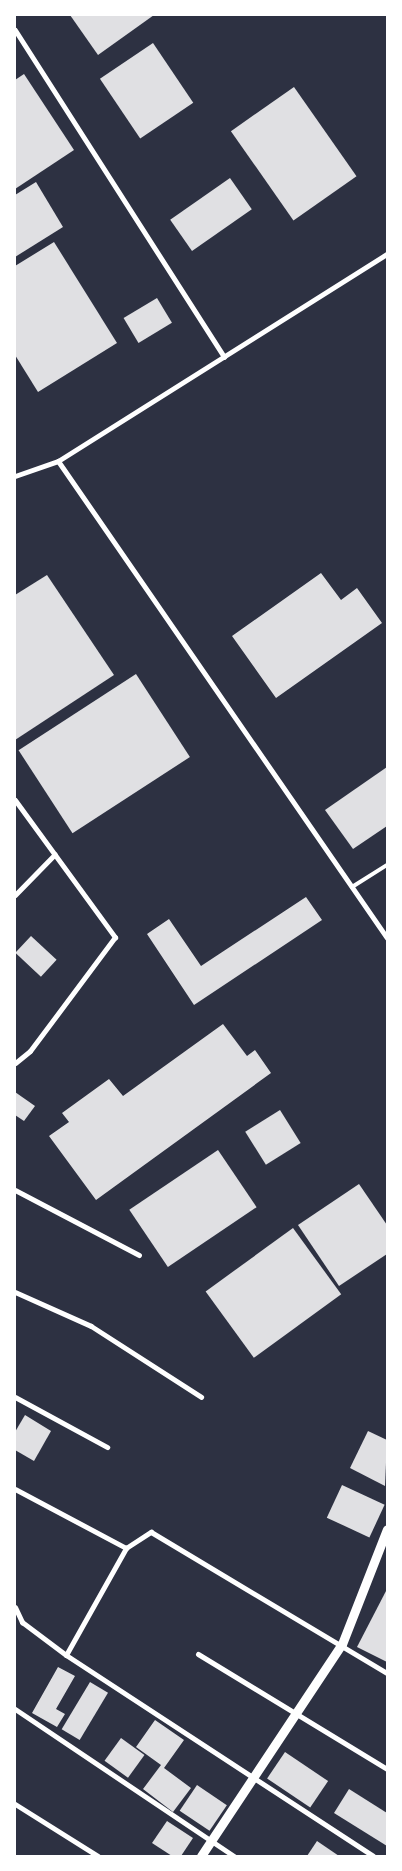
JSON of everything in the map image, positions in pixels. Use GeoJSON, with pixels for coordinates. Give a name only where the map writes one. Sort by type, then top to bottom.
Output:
{"type":"FeatureCollection","features":[{"type":"Feature","properties":{"kind":"street"},"geometry":{"type":"LineString","coordinates":[[15,30],[224,357]]}},
{"type":"Feature","properties":{"kind":"street"},"geometry":{"type":"LineString","coordinates":[[15,476],[58,461],[387,254]]}},
{"type":"Feature","properties":{"kind":"street"},"geometry":{"type":"LineString","coordinates":[[58,461],[387,938]]}},
{"type":"Feature","properties":{"kind":"street"},"geometry":{"type":"LineString","coordinates":[[15,800],[115,937],[30,1051],[15,1063]]}},
{"type":"Feature","properties":{"kind":"street"},"geometry":{"type":"LineString","coordinates":[[15,895],[55,854]]}},
{"type":"Feature","properties":{"kind":"street"},"geometry":{"type":"LineString","coordinates":[[15,1190],[139,1255]]}},
{"type":"Feature","properties":{"kind":"street"},"geometry":{"type":"LineString","coordinates":[[15,1292],[91,1326],[201,1397]]}},
{"type":"Feature","properties":{"kind":"street"},"geometry":{"type":"LineString","coordinates":[[15,1397],[107,1447]]}},
{"type":"Feature","properties":{"kind":"street"},"geometry":{"type":"LineString","coordinates":[[15,1490],[126,1548]]}},
{"type":"Feature","properties":{"kind":"street"},"geometry":{"type":"LineString","coordinates":[[201,1856],[298,1715],[342,1644],[387,1529]]}},
{"type":"Feature","properties":{"kind":"street"},"geometry":{"type":"LineString","coordinates":[[66,1655],[126,1548],[151,1532],[342,1644],[387,1673]]}},
{"type":"Feature","properties":{"kind":"street"},"geometry":{"type":"LineString","coordinates":[[15,1607],[22,1622],[66,1655],[373,1856]]}},
{"type":"Feature","properties":{"kind":"street"},"geometry":{"type":"LineString","coordinates":[[198,1654],[387,1769]]}},
{"type":"Feature","properties":{"kind":"street"},"geometry":{"type":"LineString","coordinates":[[15,1709],[234,1856]]}},
{"type":"Feature","properties":{"kind":"street"},"geometry":{"type":"LineString","coordinates":[[15,1804],[98,1856]]}},
{"type":"Feature","properties":{"kind":"lane"},"geometry":{"type":"LineString","coordinates":[[352,888],[387,865]]}},
{"type":"Feature","properties":{"kind":"building"},"geometry":{"type":"Polygon","coordinates":[[[70,15],[154,15],[98,55],[70,15]]]}},
{"type":"Feature","properties":{"kind":"building"},"geometry":{"type":"Polygon","coordinates":[[[153,43],[193,103],[140,138],[100,79],[153,43]]]}},
{"type":"Feature","properties":{"kind":"building"},"geometry":{"type":"Polygon","coordinates":[[[24,74],[74,150],[15,189],[15,80],[24,74]]]}},
{"type":"Feature","properties":{"kind":"building"},"geometry":{"type":"Polygon","coordinates":[[[294,87],[357,176],[293,220],[231,131],[294,87]]]}},
{"type":"Feature","properties":{"kind":"building"},"geometry":{"type":"Polygon","coordinates":[[[230,178],[252,209],[192,251],[170,220],[230,178]]]}},
{"type":"Feature","properties":{"kind":"building"},"geometry":{"type":"Polygon","coordinates":[[[36,182],[63,227],[15,257],[15,195],[36,182]]]}},
{"type":"Feature","properties":{"kind":"building"},"geometry":{"type":"Polygon","coordinates":[[[54,242],[117,343],[38,392],[15,355],[15,266],[54,242]]]}},
{"type":"Feature","properties":{"kind":"building"},"geometry":{"type":"Polygon","coordinates":[[[157,298],[172,323],[139,343],[124,318],[157,298]]]}},
{"type":"Feature","properties":{"kind":"building"},"geometry":{"type":"Polygon","coordinates":[[[321,573],[341,600],[357,588],[382,623],[276,698],[232,636],[321,573]]]}},
{"type":"Feature","properties":{"kind":"building"},"geometry":{"type":"Polygon","coordinates":[[[47,575],[114,675],[15,740],[15,595],[47,575]]]}},
{"type":"Feature","properties":{"kind":"building"},"geometry":{"type":"Polygon","coordinates":[[[136,674],[190,757],[73,833],[19,750],[136,674]]]}},
{"type":"Feature","properties":{"kind":"building"},"geometry":{"type":"Polygon","coordinates":[[[387,767],[387,826],[353,849],[325,810],[387,767]]]}},
{"type":"Feature","properties":{"kind":"building"},"geometry":{"type":"Polygon","coordinates":[[[306,897],[322,920],[194,1005],[147,934],[169,919],[201,966],[306,897]]]}},
{"type":"Feature","properties":{"kind":"building"},"geometry":{"type":"Polygon","coordinates":[[[31,936],[57,960],[41,977],[15,953],[31,936]]]}},
{"type":"Feature","properties":{"kind":"building"},"geometry":{"type":"Polygon","coordinates":[[[223,1024],[247,1056],[255,1050],[271,1073],[96,1200],[49,1136],[69,1122],[62,1113],[109,1079],[123,1096],[223,1024]]]}},
{"type":"Feature","properties":{"kind":"building"},"geometry":{"type":"Polygon","coordinates":[[[15,1092],[35,1106],[24,1121],[15,1115],[15,1092]]]}},
{"type":"Feature","properties":{"kind":"building"},"geometry":{"type":"Polygon","coordinates":[[[280,1110],[301,1143],[266,1165],[245,1132],[280,1110]]]}},
{"type":"Feature","properties":{"kind":"building"},"geometry":{"type":"Polygon","coordinates":[[[218,1150],[257,1207],[168,1267],[129,1210],[218,1150]]]}},
{"type":"Feature","properties":{"kind":"building"},"geometry":{"type":"Polygon","coordinates":[[[359,1184],[387,1225],[387,1254],[339,1286],[298,1225],[359,1184]]]}},
{"type":"Feature","properties":{"kind":"building"},"geometry":{"type":"Polygon","coordinates":[[[293,1228],[341,1294],[254,1358],[206,1291],[293,1228]]]}},
{"type":"Feature","properties":{"kind":"building"},"geometry":{"type":"Polygon","coordinates":[[[25,1415],[51,1431],[34,1461],[15,1450],[15,1432],[25,1415]]]}},
{"type":"Feature","properties":{"kind":"building"},"geometry":{"type":"Polygon","coordinates":[[[368,1431],[387,1440],[385,1486],[350,1468],[368,1431]]]}},
{"type":"Feature","properties":{"kind":"building"},"geometry":{"type":"Polygon","coordinates":[[[342,1485],[385,1505],[369,1537],[327,1518],[342,1485]]]}},
{"type":"Feature","properties":{"kind":"building"},"geometry":{"type":"Polygon","coordinates":[[[387,1592],[387,1662],[357,1647],[387,1592]]]}},
{"type":"Feature","properties":{"kind":"building"},"geometry":{"type":"Polygon","coordinates":[[[58,1667],[75,1676],[56,1709],[65,1714],[57,1727],[32,1713],[58,1667]]]}},
{"type":"Feature","properties":{"kind":"building"},"geometry":{"type":"Polygon","coordinates":[[[90,1682],[108,1693],[80,1740],[62,1729],[90,1682]]]}},
{"type":"Feature","properties":{"kind":"building"},"geometry":{"type":"Polygon","coordinates":[[[155,1720],[184,1740],[164,1768],[191,1788],[173,1812],[143,1789],[161,1765],[136,1747],[155,1720]]]}},
{"type":"Feature","properties":{"kind":"building"},"geometry":{"type":"Polygon","coordinates":[[[121,1738],[144,1755],[128,1778],[105,1761],[121,1738]]]}},
{"type":"Feature","properties":{"kind":"building"},"geometry":{"type":"Polygon","coordinates":[[[285,1752],[328,1781],[310,1808],[267,1779],[285,1752]]]}},
{"type":"Feature","properties":{"kind":"building"},"geometry":{"type":"Polygon","coordinates":[[[197,1785],[227,1805],[210,1831],[180,1811],[197,1785]]]}},
{"type":"Feature","properties":{"kind":"building"},"geometry":{"type":"Polygon","coordinates":[[[349,1789],[387,1813],[387,1846],[334,1813],[349,1789]]]}},
{"type":"Feature","properties":{"kind":"building"},"geometry":{"type":"Polygon","coordinates":[[[167,1821],[193,1838],[181,1856],[172,1856],[152,1843],[167,1821]]]}},
{"type":"Feature","properties":{"kind":"building"},"geometry":{"type":"Polygon","coordinates":[[[317,1841],[339,1856],[307,1856],[317,1841]]]}}]}
